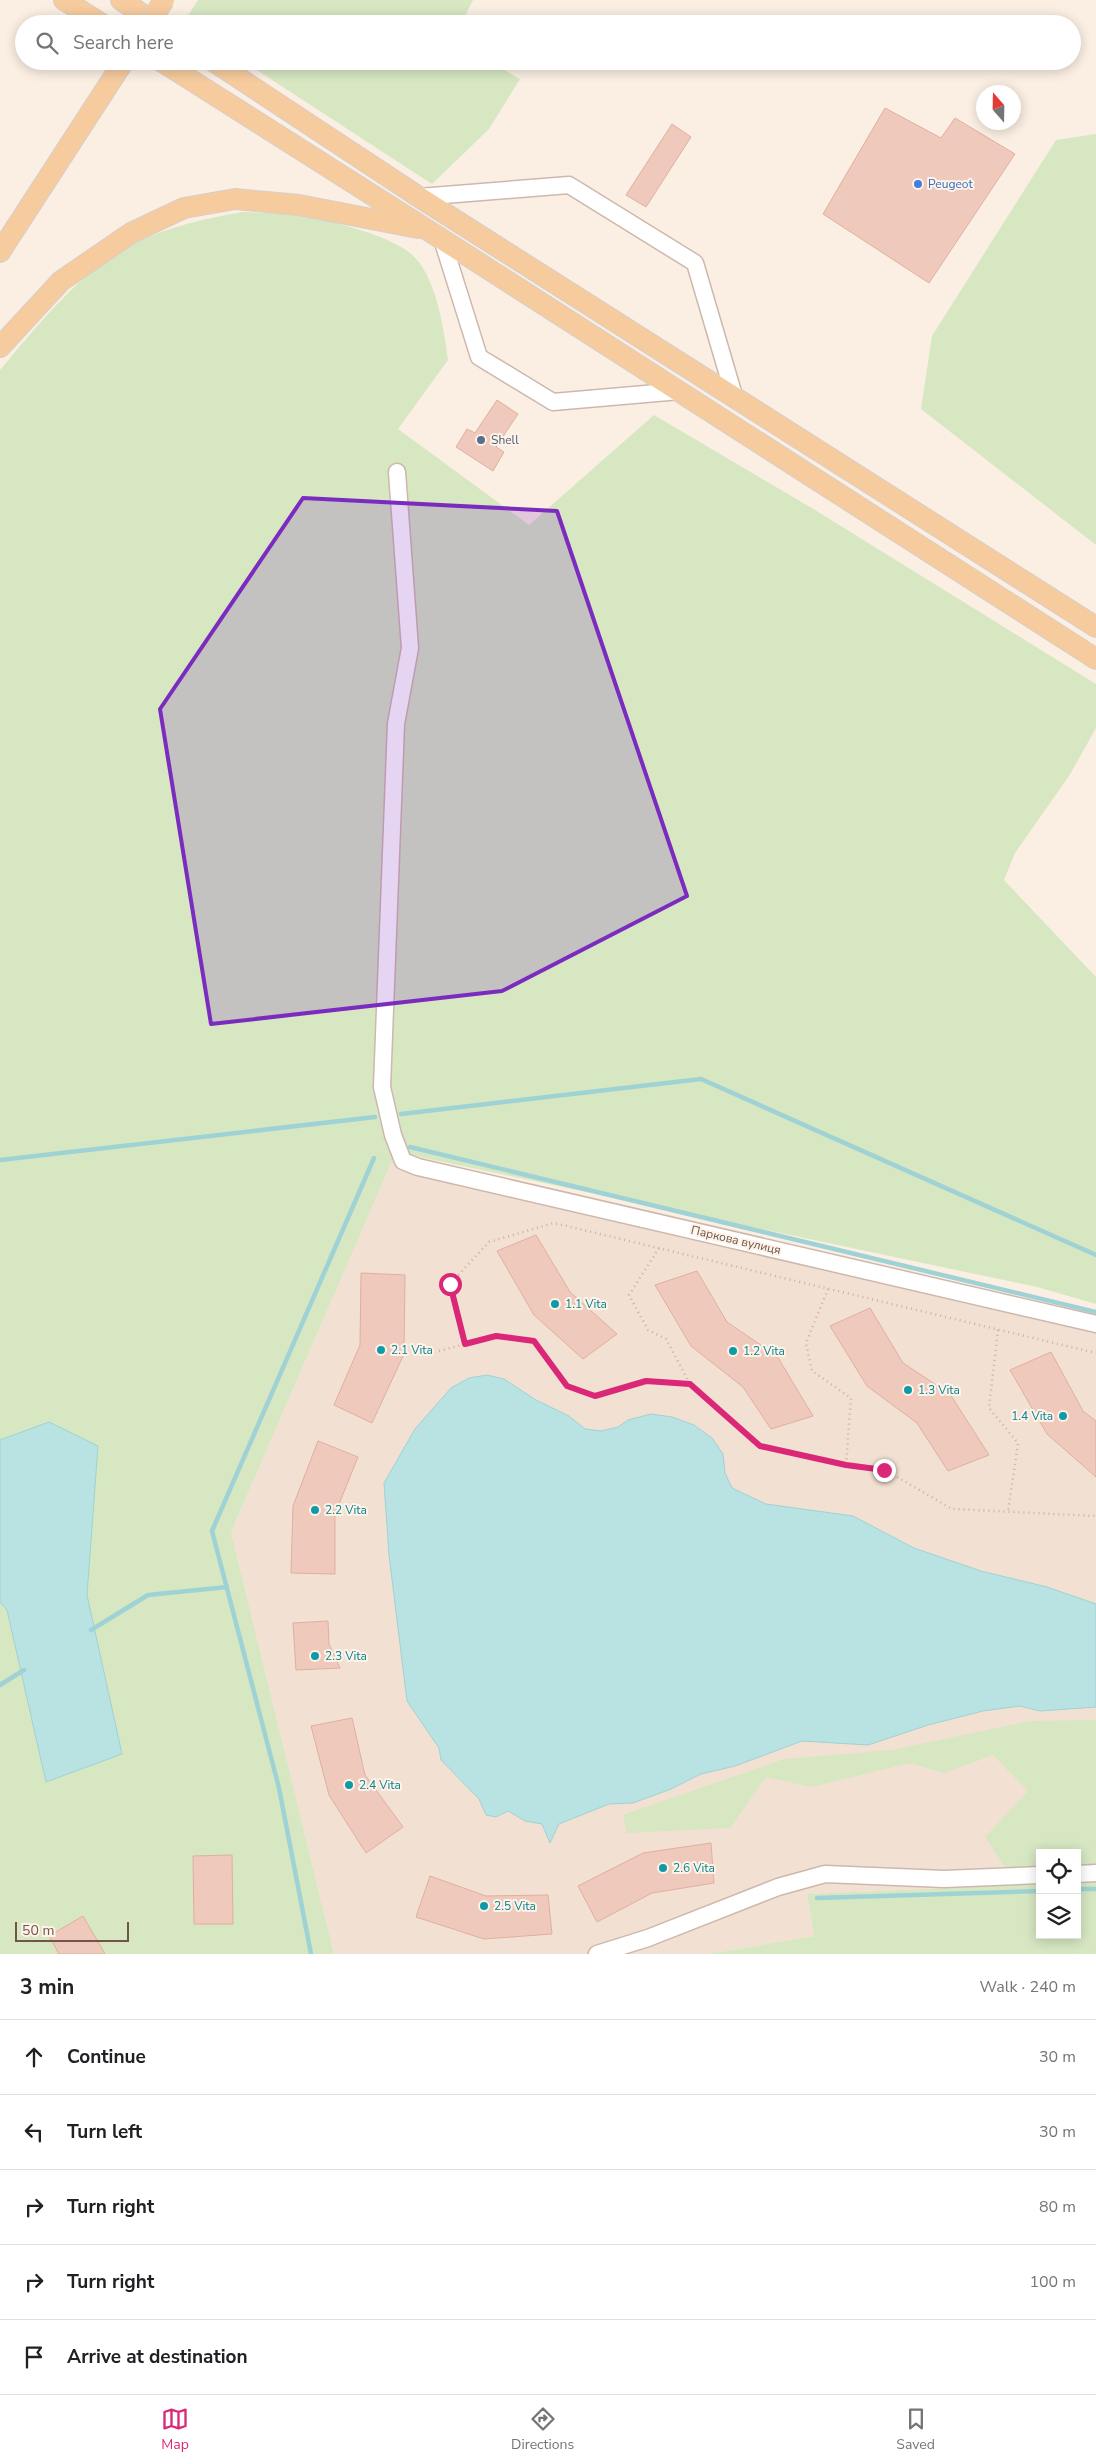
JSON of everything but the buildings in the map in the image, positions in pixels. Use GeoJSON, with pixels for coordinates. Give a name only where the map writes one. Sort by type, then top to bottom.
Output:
{"type":"FeatureCollection","features":[{"type":"Feature","properties":{"kind":"main road"},"geometry":{"type":"LineString","coordinates":[[64,0],[88,15]]}},
{"type":"Feature","properties":{"kind":"main road"},"geometry":{"type":"LineString","coordinates":[[121,0],[144,15]]}},
{"type":"Feature","properties":{"kind":"main road"},"geometry":{"type":"LineString","coordinates":[[155,15],[164,0]]}},
{"type":"Feature","properties":{"kind":"main road"},"geometry":{"type":"LineString","coordinates":[[0,252],[118,70]]}},
{"type":"Feature","properties":{"kind":"main road"},"geometry":{"type":"LineString","coordinates":[[175,70],[680,391],[1096,659]]}},
{"type":"Feature","properties":{"kind":"main road"},"geometry":{"type":"LineString","coordinates":[[227,70],[418,197],[1096,627]]}},
{"type":"Feature","properties":{"kind":"main road"},"geometry":{"type":"LineString","coordinates":[[0,347],[61,281],[131,232],[184,208],[236,199],[281,203],[436,235]]}},
{"type":"Feature","properties":{"kind":"lane"},"geometry":{"type":"LineString","coordinates":[[418,197],[569,185],[695,263],[734,399]]}},
{"type":"Feature","properties":{"kind":"lane"},"geometry":{"type":"LineString","coordinates":[[436,235],[478,357],[552,402],[680,391]]}},
{"type":"Feature","properties":{"kind":"lane","name":"Паркова вулиця"},"geometry":{"type":"LineString","coordinates":[[397,472],[410,648],[396,724],[382,1087],[392,1135],[403,1161],[418,1167],[1096,1324]]}},
{"type":"Feature","properties":{"kind":"lane"},"geometry":{"type":"LineString","coordinates":[[1081,1874],[1096,1873]]}},
{"type":"Feature","properties":{"kind":"lane"},"geometry":{"type":"LineString","coordinates":[[597,1954],[648,1938],[778,1887],[825,1874],[944,1879],[1036,1875]]}},
{"type":"Feature","properties":{"kind":"path"},"geometry":{"type":"LineString","coordinates":[[465,1344],[450,1284],[489,1242],[554,1223],[1096,1354]]}},
{"type":"Feature","properties":{"kind":"path"},"geometry":{"type":"LineString","coordinates":[[659,1248],[629,1295],[648,1330],[666,1339],[690,1384],[760,1446],[846,1465],[884,1470],[952,1509],[1096,1516]]}},
{"type":"Feature","properties":{"kind":"path"},"geometry":{"type":"LineString","coordinates":[[828,1289],[806,1343],[812,1371],[851,1398],[846,1465]]}},
{"type":"Feature","properties":{"kind":"path"},"geometry":{"type":"LineString","coordinates":[[998,1330],[989,1408],[1018,1443],[1008,1512]]}},
{"type":"Feature","properties":{"kind":"path"},"geometry":{"type":"LineString","coordinates":[[439,1351],[496,1336],[534,1341],[567,1386],[595,1396],[646,1381],[690,1384]]}},
{"type":"Feature","properties":{"kind":"highlighted area"},"geometry":{"type":"Polygon","coordinates":[[[303,498],[557,511],[687,896],[502,991],[211,1024],[160,709],[303,498]]]}},
{"type":"Feature","properties":{"kind":"shaded area"},"geometry":{"type":"Polygon","coordinates":[[[396,1152],[1096,1319],[1096,1882],[1081,1883],[1081,1849],[1036,1849],[1036,1884],[807,1894],[814,1936],[707,1954],[334,1954],[231,1532],[396,1152]]]}},
{"type":"Feature","properties":{"kind":"green space"},"geometry":{"type":"Polygon","coordinates":[[[198,0],[473,0],[466,15],[188,15],[198,0]]]}},
{"type":"Feature","properties":{"kind":"green space"},"geometry":{"type":"Polygon","coordinates":[[[257,70],[504,70],[520,79],[489,129],[432,184],[257,70]]]}},
{"type":"Feature","properties":{"kind":"green space"},"geometry":{"type":"Polygon","coordinates":[[[1096,134],[1096,545],[921,409],[932,336],[1056,140],[1096,134]]]}},
{"type":"Feature","properties":{"kind":"green space"},"geometry":{"type":"Polygon","coordinates":[[[243,212],[297,215],[357,229],[388,240],[401,247],[420,263],[433,288],[441,319],[448,360],[398,429],[529,525],[654,415],[815,510],[1096,684],[1096,728],[1069,776],[1015,853],[1004,880],[1096,977],[1096,1304],[1037,1287],[396,1152],[231,1532],[334,1954],[0,1954],[0,370],[64,297],[93,271],[123,249],[173,228],[243,212]]]}},
{"type":"Feature","properties":{"kind":"green space"},"geometry":{"type":"Polygon","coordinates":[[[1096,1720],[1096,1868],[1081,1868],[1081,1849],[1036,1849],[1036,1869],[1007,1870],[985,1837],[1028,1791],[993,1755],[944,1773],[910,1763],[811,1787],[766,1777],[730,1828],[627,1833],[623,1815],[784,1759],[893,1750],[1030,1721],[1096,1720]]]}},
{"type":"Feature","properties":{"kind":"green space"},"geometry":{"type":"Polygon","coordinates":[[[1096,1882],[1096,1954],[707,1954],[814,1936],[807,1894],[1036,1884],[1036,1939],[1081,1939],[1081,1883],[1096,1882]]]}},
{"type":"Feature","properties":{"kind":"water"},"geometry":{"type":"Polygon","coordinates":[[[487,1375],[504,1379],[536,1400],[569,1416],[585,1429],[601,1431],[618,1427],[628,1420],[651,1414],[672,1417],[694,1425],[712,1438],[723,1454],[725,1473],[732,1488],[766,1504],[853,1516],[914,1548],[981,1571],[1047,1587],[1096,1604],[1096,1707],[1040,1711],[1020,1706],[983,1711],[928,1725],[868,1745],[802,1741],[735,1766],[701,1774],[671,1789],[633,1803],[609,1804],[559,1824],[550,1843],[542,1824],[525,1821],[508,1811],[496,1817],[486,1815],[479,1799],[441,1760],[439,1748],[407,1701],[389,1555],[384,1483],[415,1429],[451,1388],[469,1378],[487,1375]]]}},
{"type":"Feature","properties":{"kind":"water"},"geometry":{"type":"Polygon","coordinates":[[[49,1422],[98,1446],[87,1595],[122,1754],[46,1782],[7,1610],[0,1602],[0,1440],[49,1422]]]}},
{"type":"Feature","properties":{"kind":"waterway"},"geometry":{"type":"LineString","coordinates":[[401,1114],[701,1079],[1096,1255]]}},
{"type":"Feature","properties":{"kind":"waterway"},"geometry":{"type":"LineString","coordinates":[[0,1160],[375,1117]]}},
{"type":"Feature","properties":{"kind":"waterway"},"geometry":{"type":"LineString","coordinates":[[410,1147],[1096,1312]]}},
{"type":"Feature","properties":{"kind":"waterway"},"geometry":{"type":"LineString","coordinates":[[311,1954],[279,1788],[212,1531],[374,1158]]}},
{"type":"Feature","properties":{"kind":"waterway"},"geometry":{"type":"LineString","coordinates":[[91,1630],[148,1595],[227,1587]]}},
{"type":"Feature","properties":{"kind":"waterway"},"geometry":{"type":"LineString","coordinates":[[0,1685],[24,1670]]}},
{"type":"Feature","properties":{"kind":"waterway"},"geometry":{"type":"LineString","coordinates":[[1081,1889],[1096,1889]]}},
{"type":"Feature","properties":{"kind":"waterway"},"geometry":{"type":"LineString","coordinates":[[817,1898],[1036,1891]]}},
{"type":"Feature","properties":{"kind":"place","name":"Peugeot"},"geometry":{"type":"Point","coordinates":[918,184]}},
{"type":"Feature","properties":{"kind":"place","name":"Shell"},"geometry":{"type":"Point","coordinates":[481,440]}},
{"type":"Feature","properties":{"kind":"place","name":"1.1 Vita"},"geometry":{"type":"Point","coordinates":[555,1304]}},
{"type":"Feature","properties":{"kind":"place","name":"2.1 Vita"},"geometry":{"type":"Point","coordinates":[381,1350]}},
{"type":"Feature","properties":{"kind":"place","name":"1.2 Vita"},"geometry":{"type":"Point","coordinates":[733,1351]}},
{"type":"Feature","properties":{"kind":"place","name":"1.3 Vita"},"geometry":{"type":"Point","coordinates":[908,1390]}},
{"type":"Feature","properties":{"kind":"place","name":"1.4 Vita"},"geometry":{"type":"Point","coordinates":[1063,1416]}},
{"type":"Feature","properties":{"kind":"place","name":"2.2 Vita"},"geometry":{"type":"Point","coordinates":[315,1510]}},
{"type":"Feature","properties":{"kind":"place","name":"2.3 Vita"},"geometry":{"type":"Point","coordinates":[315,1656]}},
{"type":"Feature","properties":{"kind":"place","name":"2.4 Vita"},"geometry":{"type":"Point","coordinates":[349,1785]}},
{"type":"Feature","properties":{"kind":"place","name":"2.6 Vita"},"geometry":{"type":"Point","coordinates":[663,1868]}},
{"type":"Feature","properties":{"kind":"place","name":"2.5 Vita"},"geometry":{"type":"Point","coordinates":[484,1906]}},
{"type":"Feature","properties":{"kind":"route"},"geometry":{"type":"LineString","coordinates":[[450,1284],[465,1344],[496,1336],[534,1341],[567,1386],[595,1396],[646,1381],[690,1384],[760,1446],[846,1465],[884,1470]]}}]}
